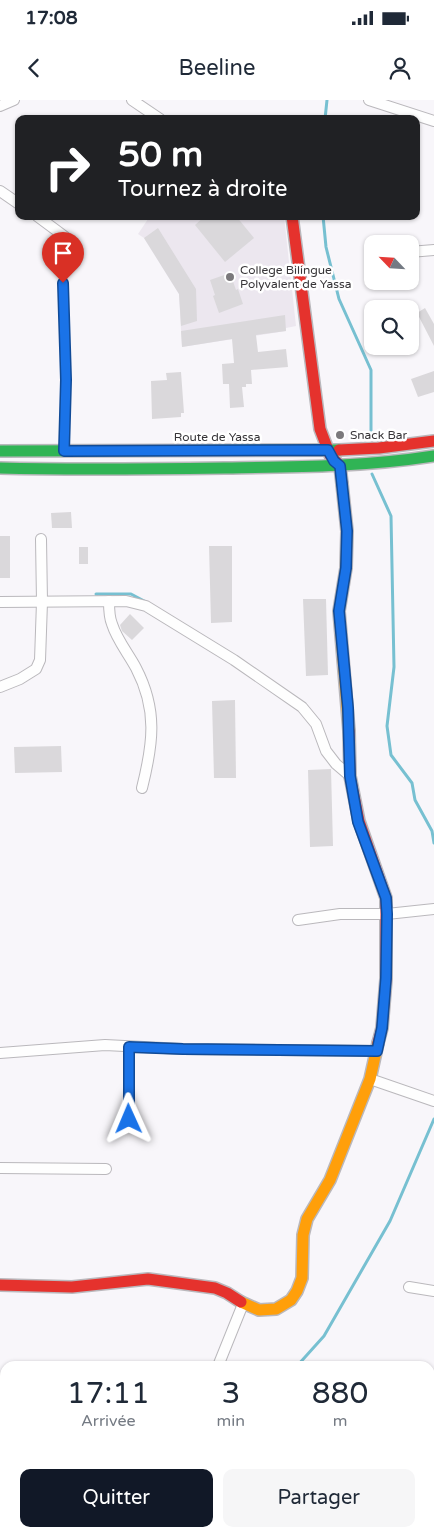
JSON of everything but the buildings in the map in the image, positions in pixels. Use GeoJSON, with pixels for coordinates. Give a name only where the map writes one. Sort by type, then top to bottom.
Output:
{"type":"FeatureCollection","features":[{"type":"Feature","properties":{"kind":"street"},"geometry":{"type":"LineString","coordinates":[[0,106],[14,100]]}},
{"type":"Feature","properties":{"kind":"street"},"geometry":{"type":"LineString","coordinates":[[132,100],[154,115]]}},
{"type":"Feature","properties":{"kind":"street"},"geometry":{"type":"LineString","coordinates":[[369,100],[415,115]]}},
{"type":"Feature","properties":{"kind":"street"},"geometry":{"type":"LineString","coordinates":[[420,116],[434,121]]}},
{"type":"Feature","properties":{"kind":"street"},"geometry":{"type":"LineString","coordinates":[[0,191],[15,201]]}},
{"type":"Feature","properties":{"kind":"street"},"geometry":{"type":"LineString","coordinates":[[42,220],[72,242]]}},
{"type":"Feature","properties":{"kind":"street"},"geometry":{"type":"LineString","coordinates":[[0,1285],[72,1287],[148,1279],[215,1288],[236,1297],[243,1304],[259,1310],[276,1309],[291,1300],[298,1291],[302,1278],[303,1235],[307,1219],[330,1180],[370,1079],[382,1028],[386,978],[386,898],[358,822],[350,776],[348,708],[339,611],[346,568],[347,531],[340,466],[334,461],[328,450],[320,429],[293,220]]}},
{"type":"Feature","properties":{"kind":"street"},"geometry":{"type":"LineString","coordinates":[[419,251],[434,250]]}},
{"type":"Feature","properties":{"kind":"street","name":"Route de Yassa"},"geometry":{"type":"LineString","coordinates":[[0,451],[328,450],[379,448],[434,440]]}},
{"type":"Feature","properties":{"kind":"street"},"geometry":{"type":"LineString","coordinates":[[40,469],[42,451]]}},
{"type":"Feature","properties":{"kind":"street"},"geometry":{"type":"LineString","coordinates":[[0,468],[81,470],[340,466],[390,463],[434,456]]}},
{"type":"Feature","properties":{"kind":"street"},"geometry":{"type":"LineString","coordinates":[[0,687],[20,679],[36,669],[40,660],[42,602],[41,539]]}},
{"type":"Feature","properties":{"kind":"street"},"geometry":{"type":"LineString","coordinates":[[109,601],[111,622],[148,696],[152,715],[150,757],[142,788]]}},
{"type":"Feature","properties":{"kind":"street"},"geometry":{"type":"LineString","coordinates":[[0,602],[126,601],[146,606],[234,660],[302,707],[316,724],[326,751],[336,764],[350,776]]}},
{"type":"Feature","properties":{"kind":"street"},"geometry":{"type":"LineString","coordinates":[[298,920],[340,914],[387,914],[434,910]]}},
{"type":"Feature","properties":{"kind":"street"},"geometry":{"type":"LineString","coordinates":[[0,1053],[105,1046],[183,1049],[377,1051]]}},
{"type":"Feature","properties":{"kind":"street"},"geometry":{"type":"LineString","coordinates":[[129,1047],[129,1119]]}},
{"type":"Feature","properties":{"kind":"street"},"geometry":{"type":"LineString","coordinates":[[370,1079],[434,1101]]}},
{"type":"Feature","properties":{"kind":"street"},"geometry":{"type":"LineString","coordinates":[[0,1168],[106,1169]]}},
{"type":"Feature","properties":{"kind":"street"},"geometry":{"type":"LineString","coordinates":[[409,1287],[434,1291]]}},
{"type":"Feature","properties":{"kind":"street"},"geometry":{"type":"LineString","coordinates":[[220,1361],[243,1304]]}},
{"type":"Feature","properties":{"kind":"lane"},"geometry":{"type":"LineString","coordinates":[[63,270],[66,380],[64,451]]}},
{"type":"Feature","properties":{"kind":"shaded area","name":"College Bilingue Polyvalent de Yassa"},"geometry":{"type":"Polygon","coordinates":[[[147,220],[284,220],[296,326],[286,328],[286,331],[182,347],[179,294],[144,238],[138,234],[147,220]]]}},
{"type":"Feature","properties":{"kind":"waterway"},"geometry":{"type":"LineString","coordinates":[[325,115],[327,100]]}},
{"type":"Feature","properties":{"kind":"waterway"},"geometry":{"type":"LineString","coordinates":[[323,220],[326,247],[339,299],[371,370],[371,437]]}},
{"type":"Feature","properties":{"kind":"waterway"},"geometry":{"type":"LineString","coordinates":[[372,474],[391,516],[394,667],[387,726],[391,755],[412,783],[415,800],[432,831],[434,843]]}},
{"type":"Feature","properties":{"kind":"waterway"},"geometry":{"type":"LineString","coordinates":[[96,594],[131,594],[146,602]]}},
{"type":"Feature","properties":{"kind":"waterway"},"geometry":{"type":"LineString","coordinates":[[302,1361],[324,1336],[390,1221],[434,1119]]}},
{"type":"Feature","properties":{"kind":"traffic: fast"},"geometry":{"type":"LineString","coordinates":[[0,451],[339,450]]}},
{"type":"Feature","properties":{"kind":"traffic: fast"},"geometry":{"type":"LineString","coordinates":[[0,468],[304,467],[408,460],[434,456]]}},
{"type":"Feature","properties":{"kind":"traffic: slow"},"geometry":{"type":"LineString","coordinates":[[342,484],[347,531],[346,568],[339,611],[349,731]]}},
{"type":"Feature","properties":{"kind":"traffic: slow"},"geometry":{"type":"LineString","coordinates":[[241,1302],[259,1310],[276,1309],[291,1300],[297,1291],[302,1278],[303,1235],[307,1219],[330,1180],[370,1079],[378,1043]]}},
{"type":"Feature","properties":{"kind":"traffic: jam"},"geometry":{"type":"LineString","coordinates":[[293,220],[320,429],[330,455],[340,466],[342,484]]}},
{"type":"Feature","properties":{"kind":"traffic: jam"},"geometry":{"type":"LineString","coordinates":[[339,450],[379,448],[434,441]]}},
{"type":"Feature","properties":{"kind":"traffic: jam"},"geometry":{"type":"LineString","coordinates":[[349,731],[350,776],[359,821],[386,898],[386,979],[382,1028],[378,1043]]}},
{"type":"Feature","properties":{"kind":"traffic: jam"},"geometry":{"type":"LineString","coordinates":[[0,1285],[72,1287],[148,1279],[215,1288],[241,1302]]}},
{"type":"Feature","properties":{"kind":"place","name":"College Bilingue Polyvalent de Yassa"},"geometry":{"type":"Point","coordinates":[230,277]}},
{"type":"Feature","properties":{"kind":"place","name":"Snack Bar"},"geometry":{"type":"Point","coordinates":[340,435]}},
{"type":"Feature","properties":{"kind":"route"},"geometry":{"type":"LineString","coordinates":[[63,283],[66,380],[64,451],[328,450],[334,461],[340,466],[347,531],[346,568],[339,611],[348,708],[350,776],[358,822],[386,898],[386,978],[382,1028],[377,1051],[129,1047],[129,1119]]}}]}
